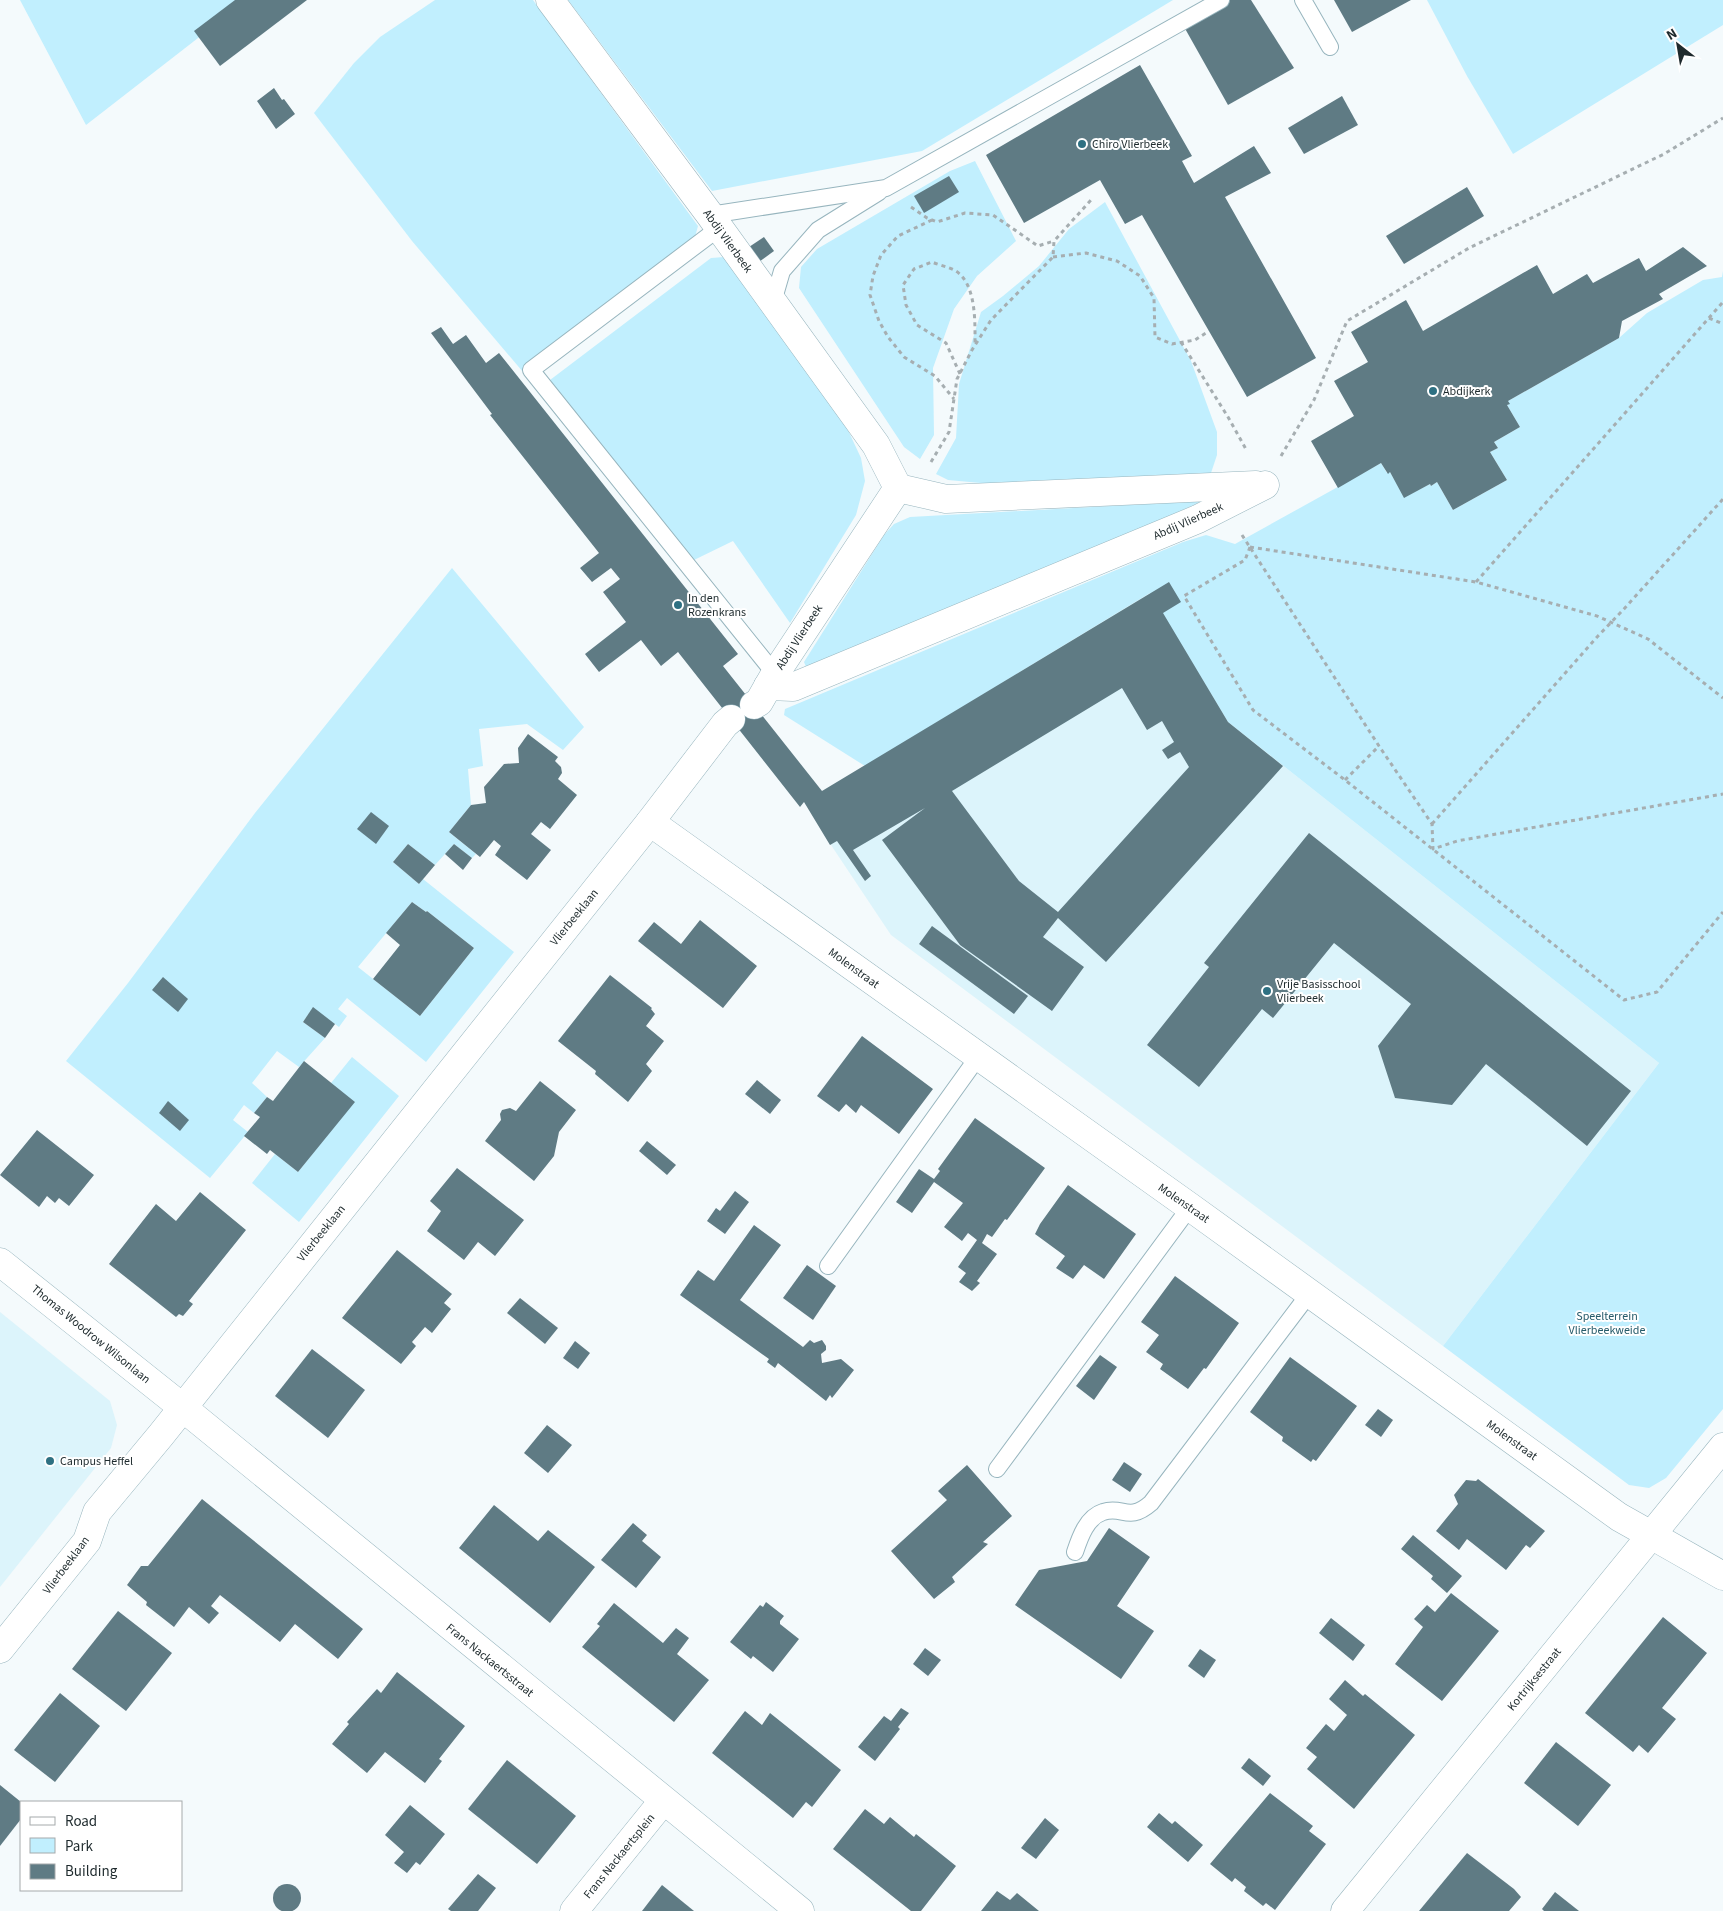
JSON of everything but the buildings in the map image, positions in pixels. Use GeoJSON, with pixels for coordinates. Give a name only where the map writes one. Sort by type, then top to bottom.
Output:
{"type":"FeatureCollection","features":[{"type":"Feature","properties":{"kind":"street","name":"Abdij Vlierbeek"},"geometry":{"type":"LineString","coordinates":[[550,0],[876,445],[898,488],[946,499],[1265,485]]}},
{"type":"Feature","properties":{"kind":"street","name":"Abdij Vlierbeek"},"geometry":{"type":"LineString","coordinates":[[766,688],[792,687],[1198,519],[1265,485]]}},
{"type":"Feature","properties":{"kind":"street","name":"Abdij Vlierbeek"},"geometry":{"type":"LineString","coordinates":[[766,688],[898,488]]}},
{"type":"Feature","properties":{"kind":"street"},"geometry":{"type":"LineString","coordinates":[[650,822],[725,724],[731,719]]}},
{"type":"Feature","properties":{"kind":"street","name":"Molenstraat"},"geometry":{"type":"LineString","coordinates":[[650,822],[1190,1207],[1619,1517],[1723,1576]]}},
{"type":"Feature","properties":{"kind":"street","name":"Vlierbeeklaan"},"geometry":{"type":"LineString","coordinates":[[0,1649],[87,1541],[97,1512],[161,1435],[650,822]]}},
{"type":"Feature","properties":{"kind":"street","name":"Thomas Woodrow Wilsonlaan"},"geometry":{"type":"LineString","coordinates":[[0,1262],[182,1407]]}},
{"type":"Feature","properties":{"kind":"street","name":"Frans Nackaertsstraat"},"geometry":{"type":"LineString","coordinates":[[182,1407],[800,1911]]}},
{"type":"Feature","properties":{"kind":"street","name":"Kortrijksestraat"},"geometry":{"type":"LineString","coordinates":[[1345,1911],[1723,1447]]}},
{"type":"Feature","properties":{"kind":"street","name":"Frans Nackaertsplein"},"geometry":{"type":"LineString","coordinates":[[574,1911],[663,1801]]}},
{"type":"Feature","properties":{"kind":"lane"},"geometry":{"type":"LineString","coordinates":[[773,302],[782,271],[818,230],[886,188],[1221,0]]}},
{"type":"Feature","properties":{"kind":"lane"},"geometry":{"type":"LineString","coordinates":[[1303,0],[1330,47]]}},
{"type":"Feature","properties":{"kind":"lane"},"geometry":{"type":"LineString","coordinates":[[766,688],[531,370],[714,222],[886,188]]}},
{"type":"Feature","properties":{"kind":"lane"},"geometry":{"type":"LineString","coordinates":[[828,1266],[978,1057]]}},
{"type":"Feature","properties":{"kind":"lane"},"geometry":{"type":"LineString","coordinates":[[997,1469],[1190,1207]]}},
{"type":"Feature","properties":{"kind":"lane"},"geometry":{"type":"LineString","coordinates":[[1075,1552],[1084,1528],[1092,1519],[1104,1512],[1128,1514],[1142,1511],[1151,1503],[1309,1294]]}},
{"type":"Feature","properties":{"kind":"path"},"geometry":{"type":"LineString","coordinates":[[1265,485],[1314,400],[1347,321],[1469,248],[1664,154],[1723,118]]}},
{"type":"Feature","properties":{"kind":"path"},"geometry":{"type":"LineString","coordinates":[[886,188],[927,218],[937,222],[965,214],[993,214],[1038,246],[1054,241],[1091,200]]}},
{"type":"Feature","properties":{"kind":"path"},"geometry":{"type":"LineString","coordinates":[[932,220],[898,236],[881,255],[873,276],[870,295],[879,321],[888,337],[904,357],[922,366],[935,376],[954,400]]}},
{"type":"Feature","properties":{"kind":"path"},"geometry":{"type":"LineString","coordinates":[[1053,257],[1054,241]]}},
{"type":"Feature","properties":{"kind":"path"},"geometry":{"type":"LineString","coordinates":[[898,488],[929,467],[949,432],[960,374],[991,320],[1053,257],[1086,253],[1117,261],[1140,276],[1154,298],[1156,337],[1172,344],[1195,340],[1209,331]]}},
{"type":"Feature","properties":{"kind":"path"},"geometry":{"type":"LineString","coordinates":[[960,374],[946,343],[917,325],[906,305],[903,285],[914,269],[932,262],[956,271],[967,285],[975,308],[975,346]]}},
{"type":"Feature","properties":{"kind":"path"},"geometry":{"type":"LineString","coordinates":[[1476,582],[1723,302]]}},
{"type":"Feature","properties":{"kind":"path"},"geometry":{"type":"LineString","coordinates":[[1709,318],[1723,324]]}},
{"type":"Feature","properties":{"kind":"path"},"geometry":{"type":"LineString","coordinates":[[1181,342],[1228,417],[1265,485]]}},
{"type":"Feature","properties":{"kind":"path"},"geometry":{"type":"LineString","coordinates":[[1432,824],[1723,499]]}},
{"type":"Feature","properties":{"kind":"path"},"geometry":{"type":"LineString","coordinates":[[1250,547],[1476,582],[1597,616],[1648,639],[1723,698]]}},
{"type":"Feature","properties":{"kind":"path"},"geometry":{"type":"LineString","coordinates":[[1250,547],[1432,824],[1432,848]]}},
{"type":"Feature","properties":{"kind":"path"},"geometry":{"type":"LineString","coordinates":[[1250,547],[1244,560],[1184,596],[1253,710],[1432,848],[1624,1000],[1657,992],[1723,912]]}},
{"type":"Feature","properties":{"kind":"path"},"geometry":{"type":"LineString","coordinates":[[1345,780],[1379,746]]}},
{"type":"Feature","properties":{"kind":"path"},"geometry":{"type":"LineString","coordinates":[[1432,848],[1457,841],[1723,794]]}},
{"type":"Feature","properties":{"kind":"shaded area","name":"Vrije Basisschool Vlierbeek"},"geometry":{"type":"Polygon","coordinates":[[[1150,593],[1228,722],[1659,1063],[1443,1346],[891,935],[805,802],[1150,593]]]}},
{"type":"Feature","properties":{"kind":"shaded area","name":"Campus Heffel"},"geometry":{"type":"Polygon","coordinates":[[[0,1312],[110,1401],[117,1425],[111,1448],[0,1587],[0,1312]]]}},
{"type":"Feature","properties":{"kind":"green space"},"geometry":{"type":"Polygon","coordinates":[[[20,0],[247,0],[86,125],[20,0]]]}},
{"type":"Feature","properties":{"kind":"green space"},"geometry":{"type":"Polygon","coordinates":[[[435,0],[533,0],[698,226],[692,248],[523,372],[412,241],[314,113],[354,63],[380,37],[435,0]]]}},
{"type":"Feature","properties":{"kind":"green space"},"geometry":{"type":"Polygon","coordinates":[[[568,0],[1173,0],[922,151],[712,191],[568,0]]]}},
{"type":"Feature","properties":{"kind":"green space"},"geometry":{"type":"Polygon","coordinates":[[[1427,0],[1723,0],[1723,25],[1513,154],[1467,76],[1427,0]]]}},
{"type":"Feature","properties":{"kind":"green space"},"geometry":{"type":"Polygon","coordinates":[[[975,161],[1016,241],[977,276],[954,309],[933,368],[934,435],[920,459],[904,447],[799,288],[801,267],[817,249],[950,171],[975,161]]]}},
{"type":"Feature","properties":{"kind":"green space"},"geometry":{"type":"Polygon","coordinates":[[[1105,202],[1191,361],[1217,432],[1217,455],[1209,479],[1013,486],[948,480],[936,474],[956,438],[959,384],[981,312],[1039,266],[1069,229],[1105,202]]]}},
{"type":"Feature","properties":{"kind":"green space"},"geometry":{"type":"Polygon","coordinates":[[[724,257],[847,428],[861,458],[865,481],[856,515],[790,623],[733,541],[694,560],[550,380],[711,258],[724,257]]]}},
{"type":"Feature","properties":{"kind":"green space","name":"Speelterrein Vlierbeekweide"},"geometry":{"type":"Polygon","coordinates":[[[1723,271],[1723,1409],[1666,1478],[1649,1488],[1629,1485],[1443,1346],[1659,1063],[1228,722],[1150,593],[865,766],[784,715],[785,709],[1183,542],[1206,535],[1235,544],[1381,463],[1387,473],[1390,472],[1404,497],[1437,482],[1453,510],[1507,480],[1490,452],[1498,448],[1494,442],[1520,427],[1507,405],[1509,404],[1508,401],[1619,338],[1647,313],[1703,280],[1722,277],[1723,271]]]}},
{"type":"Feature","properties":{"kind":"green space"},"geometry":{"type":"Polygon","coordinates":[[[1202,501],[1019,586],[808,672],[804,662],[884,535],[894,524],[910,517],[1202,501]]]}},
{"type":"Feature","properties":{"kind":"green space"},"geometry":{"type":"Polygon","coordinates":[[[452,568],[584,727],[563,750],[527,724],[479,729],[483,766],[468,769],[471,805],[449,832],[476,854],[472,858],[454,844],[435,865],[408,844],[393,862],[419,884],[423,879],[514,952],[426,1062],[347,998],[338,1009],[347,1016],[339,1027],[313,1008],[303,1022],[325,1038],[299,1067],[277,1051],[252,1083],[267,1097],[254,1113],[244,1105],[233,1120],[248,1132],[210,1178],[66,1061],[128,983],[255,813],[452,568]],[[412,902],[358,967],[420,1016],[474,948],[412,902]]]}},
{"type":"Feature","properties":{"kind":"green space"},"geometry":{"type":"Polygon","coordinates":[[[352,1057],[399,1096],[299,1222],[252,1183],[275,1154],[298,1172],[354,1102],[331,1083],[352,1057]]]}},
{"type":"Feature","properties":{"kind":"place","name":"Chiro Vlierbeek"},"geometry":{"type":"Point","coordinates":[1082,144]}},
{"type":"Feature","properties":{"kind":"place","name":"Abdijkerk"},"geometry":{"type":"Point","coordinates":[1433,391]}},
{"type":"Feature","properties":{"kind":"place","name":"In den Rozenkrans"},"geometry":{"type":"Point","coordinates":[678,605]}},
{"type":"Feature","properties":{"kind":"place","name":"Vrije Basisschool Vlierbeek"},"geometry":{"type":"Point","coordinates":[1267,991]}},
{"type":"Feature","properties":{"kind":"place","name":"Campus Heffel"},"geometry":{"type":"Point","coordinates":[50,1461]}}]}
